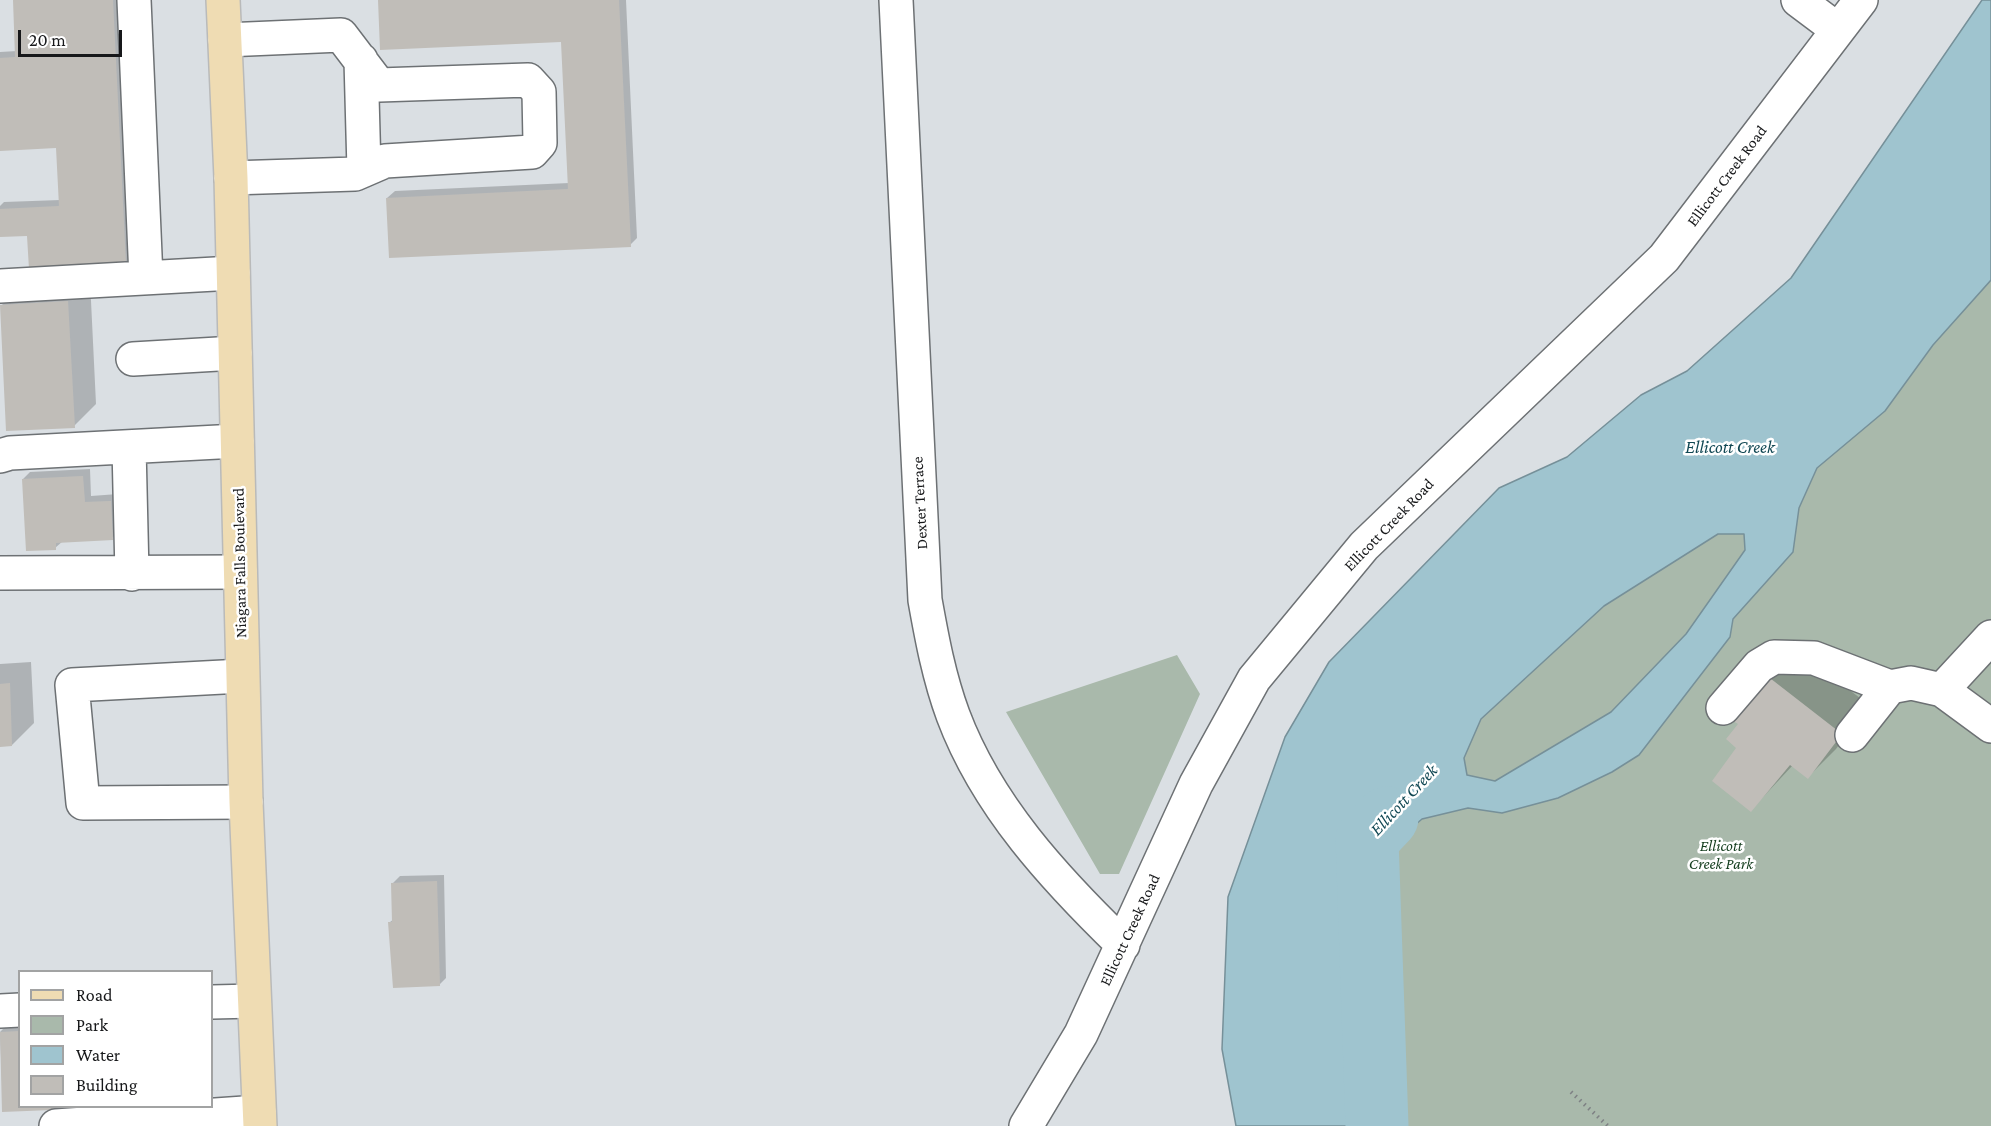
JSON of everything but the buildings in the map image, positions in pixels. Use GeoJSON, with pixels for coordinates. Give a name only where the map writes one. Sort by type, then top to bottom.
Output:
{"type":"FeatureCollection","features":[{"type":"Feature","properties":{"kind":"main road","name":"Niagara Falls Boulevard"},"geometry":{"type":"LineString","coordinates":[[223,0],[231,178],[246,802],[260,1119]]}},
{"type":"Feature","properties":{"kind":"street"},"geometry":{"type":"LineString","coordinates":[[134,0],[146,278]]}},
{"type":"Feature","properties":{"kind":"street","name":"Dexter Terrace"},"geometry":{"type":"LineString","coordinates":[[896,0],[925,600],[935,659],[954,717],[980,771],[1012,822],[1064,888],[1123,945]]}},
{"type":"Feature","properties":{"kind":"street"},"geometry":{"type":"LineString","coordinates":[[1798,0],[1838,30]]}},
{"type":"Feature","properties":{"kind":"street","name":"Ellicott Creek Road"},"geometry":{"type":"LineString","coordinates":[[1026,1126],[1081,1034],[1196,784],[1254,679],[1364,546],[1664,258],[1861,0]]}},
{"type":"Feature","properties":{"kind":"street"},"geometry":{"type":"LineString","coordinates":[[225,40],[341,35],[379,85],[528,80],[538,92],[540,143],[532,152],[385,161],[355,174],[231,178]]}},
{"type":"Feature","properties":{"kind":"street"},"geometry":{"type":"LineString","coordinates":[[361,60],[364,170]]}},
{"type":"Feature","properties":{"kind":"street"},"geometry":{"type":"LineString","coordinates":[[0,286],[233,273]]}},
{"type":"Feature","properties":{"kind":"street"},"geometry":{"type":"LineString","coordinates":[[133,359],[235,353]]}},
{"type":"Feature","properties":{"kind":"street"},"geometry":{"type":"LineString","coordinates":[[0,456],[10,453],[237,441]]}},
{"type":"Feature","properties":{"kind":"street"},"geometry":{"type":"LineString","coordinates":[[129,447],[132,574]]}},
{"type":"Feature","properties":{"kind":"street"},"geometry":{"type":"LineString","coordinates":[[0,573],[240,572]]}},
{"type":"Feature","properties":{"kind":"street"},"geometry":{"type":"LineString","coordinates":[[1942,690],[1991,637]]}},
{"type":"Feature","properties":{"kind":"street"},"geometry":{"type":"LineString","coordinates":[[1723,708],[1759,666],[1774,657],[1814,658],[1890,687],[1911,683],[1942,690],[1991,726]]}},
{"type":"Feature","properties":{"kind":"street"},"geometry":{"type":"LineString","coordinates":[[242,676],[72,685],[83,803],[246,802]]}},
{"type":"Feature","properties":{"kind":"street"},"geometry":{"type":"LineString","coordinates":[[1852,735],[1890,687]]}},
{"type":"Feature","properties":{"kind":"street"},"geometry":{"type":"LineString","coordinates":[[213,1002],[254,1000]]}},
{"type":"Feature","properties":{"kind":"street"},"geometry":{"type":"LineString","coordinates":[[0,1011],[18,1010]]}},
{"type":"Feature","properties":{"kind":"street"},"geometry":{"type":"LineString","coordinates":[[56,1126],[260,1119]]}},
{"type":"Feature","properties":{"kind":"path"},"geometry":{"type":"LineString","coordinates":[[1571,1092],[1608,1126]]}},
{"type":"Feature","properties":{"kind":"green space","name":"Ellicott Creek Park"},"geometry":{"type":"Polygon","coordinates":[[[1991,246],[1991,1126],[1377,1126],[1367,839],[1695,487],[1991,246]]]}},
{"type":"Feature","properties":{"kind":"green space"},"geometry":{"type":"Polygon","coordinates":[[[1177,655],[1200,694],[1119,874],[1100,874],[1006,712],[1177,655]]]}},
{"type":"Feature","properties":{"kind":"water","name":"Ellicott Creek"},"geometry":{"type":"Polygon","coordinates":[[[1982,0],[1991,0],[1991,280],[1933,345],[1885,411],[1817,468],[1799,508],[1793,552],[1733,619],[1730,637],[1639,755],[1612,772],[1558,798],[1502,813],[1468,808],[1422,819],[1400,838],[1362,913],[1349,981],[1360,1105],[1379,1126],[1236,1126],[1222,1049],[1228,897],[1285,737],[1329,662],[1499,488],[1567,457],[1641,395],[1687,371],[1791,278],[1982,0]],[[1718,534],[1604,606],[1481,719],[1464,758],[1467,775],[1495,781],[1611,712],[1686,634],[1745,550],[1744,534],[1718,534]]]}},
{"type":"Feature","properties":{"kind":"waterway","name":"Ellicott Creek"},"geometry":{"type":"LineString","coordinates":[[1377,1126],[1367,839],[1387,818]]}}]}
